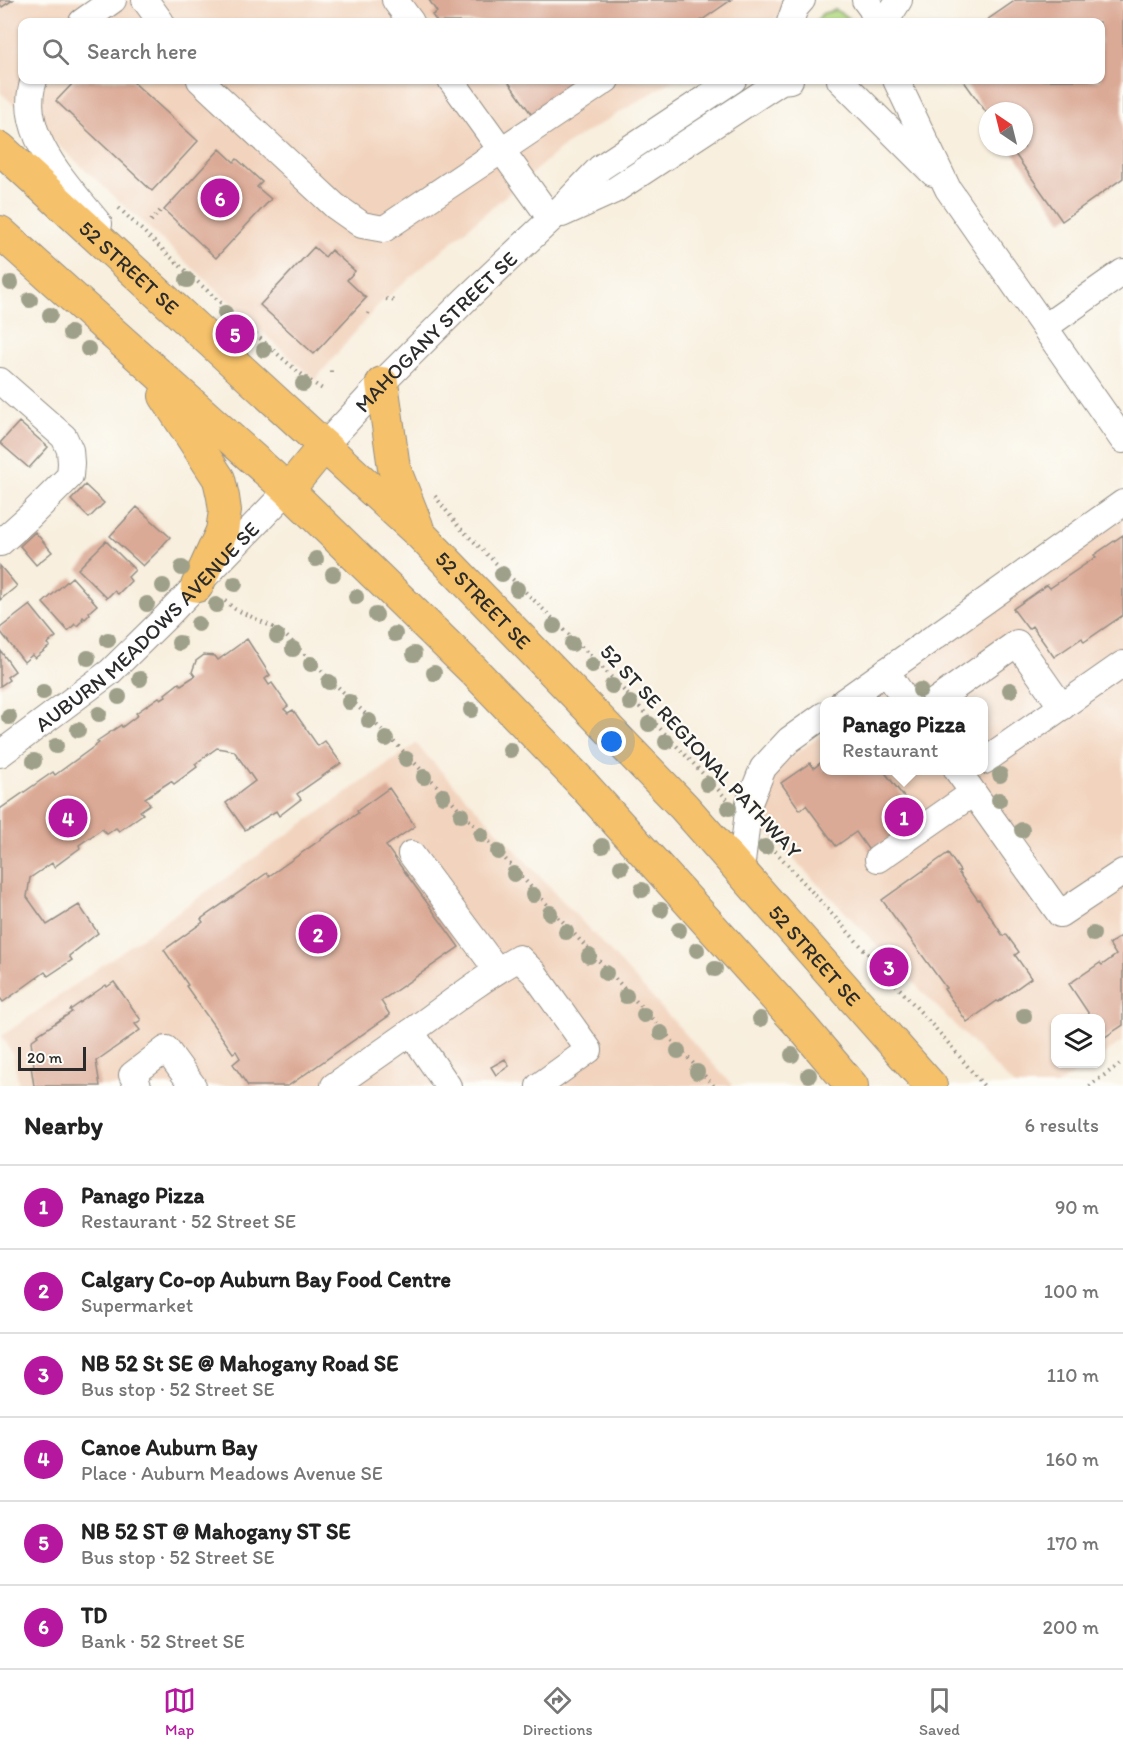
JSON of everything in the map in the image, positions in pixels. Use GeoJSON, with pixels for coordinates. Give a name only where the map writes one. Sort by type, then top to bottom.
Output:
{"type":"FeatureCollection","features":[{"type":"Feature","properties":{"kind":"main road","name":"52 STREET SE"},"geometry":{"type":"LineString","coordinates":[[0,148],[421,535],[684,807],[931,1086]]}},
{"type":"Feature","properties":{"kind":"main road"},"geometry":{"type":"LineString","coordinates":[[0,232],[288,490],[474,671],[579,780],[803,1028],[846,1081]]}},
{"type":"Feature","properties":{"kind":"main road"},"geometry":{"type":"LineString","coordinates":[[141,360],[219,479],[224,497],[225,511],[222,531],[196,586]]}},
{"type":"Feature","properties":{"kind":"main road"},"geometry":{"type":"LineString","coordinates":[[381,383],[394,468],[421,535]]}},
{"type":"Feature","properties":{"kind":"main road"},"geometry":{"type":"LineString","coordinates":[[288,490],[324,446]]}},
{"type":"Feature","properties":{"kind":"street"},"geometry":{"type":"LineString","coordinates":[[88,18],[113,0]]}},
{"type":"Feature","properties":{"kind":"street"},"geometry":{"type":"LineString","coordinates":[[145,0],[158,18]]}},
{"type":"Feature","properties":{"kind":"street"},"geometry":{"type":"LineString","coordinates":[[395,0],[408,18]]}},
{"type":"Feature","properties":{"kind":"street"},"geometry":{"type":"LineString","coordinates":[[865,0],[875,18]]}},
{"type":"Feature","properties":{"kind":"street"},"geometry":{"type":"LineString","coordinates":[[888,18],[899,0]]}},
{"type":"Feature","properties":{"kind":"street"},"geometry":{"type":"LineString","coordinates":[[32,84],[31,115],[38,141],[55,170],[142,279]]}},
{"type":"Feature","properties":{"kind":"street"},"geometry":{"type":"LineString","coordinates":[[205,84],[335,206],[362,225],[384,229],[600,84]]}},
{"type":"Feature","properties":{"kind":"street"},"geometry":{"type":"LineString","coordinates":[[454,84],[551,219]]}},
{"type":"Feature","properties":{"kind":"street","name":"MAHOGANY STREET SE"},"geometry":{"type":"LineString","coordinates":[[324,446],[381,383],[551,219],[600,168],[727,84]]}},
{"type":"Feature","properties":{"kind":"street","name":"MAHOGANY STREET SE"},"geometry":{"type":"LineString","coordinates":[[551,219],[615,190],[776,84]]}},
{"type":"Feature","properties":{"kind":"street"},"geometry":{"type":"LineString","coordinates":[[844,84],[948,189]]}},
{"type":"Feature","properties":{"kind":"street"},"geometry":{"type":"LineString","coordinates":[[898,84],[948,189],[1123,440]]}},
{"type":"Feature","properties":{"kind":"street"},"geometry":{"type":"LineString","coordinates":[[1045,327],[1123,272]]}},
{"type":"Feature","properties":{"kind":"street"},"geometry":{"type":"LineString","coordinates":[[0,381],[64,437],[70,450],[72,463],[70,476],[0,543]]}},
{"type":"Feature","properties":{"kind":"street","name":"AUBURN MEADOWS AVENUE SE"},"geometry":{"type":"LineString","coordinates":[[0,754],[110,672],[288,490]]}},
{"type":"Feature","properties":{"kind":"street"},"geometry":{"type":"LineString","coordinates":[[850,697],[1123,503]]}},
{"type":"Feature","properties":{"kind":"street"},"geometry":{"type":"LineString","coordinates":[[941,697],[1017,644],[1062,706]]}},
{"type":"Feature","properties":{"kind":"street"},"geometry":{"type":"LineString","coordinates":[[988,758],[1122,667]]}},
{"type":"Feature","properties":{"kind":"street"},"geometry":{"type":"LineString","coordinates":[[886,671],[904,697]]}},
{"type":"Feature","properties":{"kind":"street"},"geometry":{"type":"LineString","coordinates":[[741,871],[749,804],[763,768],[789,740],[820,718]]}},
{"type":"Feature","properties":{"kind":"street"},"geometry":{"type":"LineString","coordinates":[[878,859],[965,778],[1060,914],[1123,872]]}},
{"type":"Feature","properties":{"kind":"street"},"geometry":{"type":"LineString","coordinates":[[411,854],[497,970]]}},
{"type":"Feature","properties":{"kind":"street"},"geometry":{"type":"LineString","coordinates":[[334,1086],[497,970],[519,958],[534,973],[589,1050],[539,1086]]}},
{"type":"Feature","properties":{"kind":"street"},"geometry":{"type":"LineString","coordinates":[[411,1032],[448,1086]]}},
{"type":"Feature","properties":{"kind":"street"},"geometry":{"type":"LineString","coordinates":[[138,1086],[132,1075],[166,1049],[192,1086]]}},
{"type":"Feature","properties":{"kind":"path"},"geometry":{"type":"LineString","coordinates":[[118,207],[260,338],[311,382],[324,390]]}},
{"type":"Feature","properties":{"kind":"path"},"geometry":{"type":"LineString","coordinates":[[151,221],[160,211]]}},
{"type":"Feature","properties":{"kind":"path"},"geometry":{"type":"LineString","coordinates":[[386,299],[396,301]]}},
{"type":"Feature","properties":{"kind":"path"},"geometry":{"type":"LineString","coordinates":[[331,372],[332,366]]}},
{"type":"Feature","properties":{"kind":"path","name":"52 ST SE REGIONAL PATHWAY"},"geometry":{"type":"LineString","coordinates":[[434,495],[458,526],[593,658],[747,820],[944,1038],[984,1086]]}},
{"type":"Feature","properties":{"kind":"path"},"geometry":{"type":"LineString","coordinates":[[225,601],[235,609],[281,631],[396,744],[714,1086]]}},
{"type":"Feature","properties":{"kind":"path"},"geometry":{"type":"LineString","coordinates":[[1089,1086],[1123,1062]]}},
{"type":"Feature","properties":{"kind":"shaded area"},"geometry":{"type":"Polygon","coordinates":[[[0,0],[808,0],[777,18],[18,18],[18,84],[667,84],[565,145],[378,305],[315,380],[0,92],[0,0]]]}},
{"type":"Feature","properties":{"kind":"shaded area"},"geometry":{"type":"Polygon","coordinates":[[[1123,518],[1123,1041],[1105,1053],[1105,1014],[1051,1014],[1051,1068],[1083,1068],[1056,1086],[1014,1086],[734,798],[820,736],[820,775],[988,775],[988,697],[874,697],[1123,518]]]}},
{"type":"Feature","properties":{"kind":"shaded area"},"geometry":{"type":"Polygon","coordinates":[[[416,744],[733,1086],[19,1086],[13,1055],[2,1036],[416,744]]]}},
{"type":"Feature","properties":{"kind":"green space"},"geometry":{"type":"Polygon","coordinates":[[[835,10],[849,18],[819,18],[822,14],[835,10]]]}},
{"type":"Feature","properties":{"kind":"building"},"geometry":{"type":"Polygon","coordinates":[[[0,0],[13,0],[2,7],[0,0]]]}},
{"type":"Feature","properties":{"kind":"building"},"geometry":{"type":"Polygon","coordinates":[[[429,0],[731,0],[705,18],[434,18],[432,15],[437,12],[429,0]]]}},
{"type":"Feature","properties":{"kind":"building"},"geometry":{"type":"Polygon","coordinates":[[[1016,0],[1123,0],[1123,178],[1062,221],[1016,156],[1033,156],[1033,102],[979,102],[966,84],[1105,84],[1105,18],[990,18],[1016,0]]]}},
{"type":"Feature","properties":{"kind":"building"},"geometry":{"type":"Polygon","coordinates":[[[72,84],[135,84],[198,141],[152,191],[56,101],[72,84]]]}},
{"type":"Feature","properties":{"kind":"building"},"geometry":{"type":"Polygon","coordinates":[[[510,84],[582,84],[534,118],[510,84]]]}},
{"type":"Feature","properties":{"kind":"building"},"geometry":{"type":"Polygon","coordinates":[[[220,149],[234,162],[237,159],[262,182],[257,187],[271,199],[216,258],[164,210],[220,149]]]}},
{"type":"Feature","properties":{"kind":"building"},"geometry":{"type":"Polygon","coordinates":[[[314,247],[325,257],[331,250],[355,271],[347,280],[366,298],[314,354],[260,305],[314,247]]]}},
{"type":"Feature","properties":{"kind":"building"},"geometry":{"type":"Polygon","coordinates":[[[19,422],[48,447],[29,468],[0,443],[19,422]]]}},
{"type":"Feature","properties":{"kind":"building"},"geometry":{"type":"Polygon","coordinates":[[[85,485],[104,503],[89,518],[71,500],[85,485]]]}},
{"type":"Feature","properties":{"kind":"building"},"geometry":{"type":"Polygon","coordinates":[[[137,507],[170,537],[143,566],[110,536],[137,507]]]}},
{"type":"Feature","properties":{"kind":"building"},"geometry":{"type":"Polygon","coordinates":[[[35,532],[52,552],[36,565],[20,546],[35,532]]]}},
{"type":"Feature","properties":{"kind":"building"},"geometry":{"type":"Polygon","coordinates":[[[1123,535],[1123,615],[1084,642],[1082,638],[1054,657],[1032,626],[1028,629],[1013,609],[1047,585],[1050,588],[1096,557],[1094,555],[1123,535]]]}},
{"type":"Feature","properties":{"kind":"building"},"geometry":{"type":"Polygon","coordinates":[[[106,541],[135,570],[128,577],[131,581],[118,594],[114,591],[107,598],[78,569],[106,541]]]}},
{"type":"Feature","properties":{"kind":"building"},"geometry":{"type":"Polygon","coordinates":[[[0,566],[17,586],[0,600],[0,566]]]}},
{"type":"Feature","properties":{"kind":"building"},"geometry":{"type":"Polygon","coordinates":[[[72,577],[97,605],[85,619],[83,617],[77,626],[75,624],[68,631],[43,603],[72,577]]]}},
{"type":"Feature","properties":{"kind":"building"},"geometry":{"type":"Polygon","coordinates":[[[30,605],[56,637],[47,644],[50,646],[35,658],[32,655],[24,662],[0,628],[30,605]]]}},
{"type":"Feature","properties":{"kind":"building"},"geometry":{"type":"Polygon","coordinates":[[[247,639],[270,675],[265,679],[269,685],[272,683],[288,706],[284,709],[288,713],[293,710],[318,746],[325,741],[341,763],[297,794],[301,799],[279,816],[276,811],[245,830],[226,803],[255,781],[234,751],[217,748],[195,764],[197,767],[174,784],[171,781],[145,798],[150,804],[140,811],[143,814],[119,831],[116,828],[107,834],[102,829],[54,867],[52,863],[30,878],[27,897],[47,925],[79,905],[98,933],[69,956],[72,960],[48,976],[45,972],[3,1002],[0,998],[0,809],[53,772],[55,775],[99,743],[97,741],[138,715],[136,713],[159,697],[161,699],[166,696],[165,694],[179,683],[181,685],[195,676],[192,672],[196,661],[204,655],[215,656],[218,660],[247,639]]]}},
{"type":"Feature","properties":{"kind":"building"},"geometry":{"type":"Polygon","coordinates":[[[0,650],[15,671],[7,677],[9,680],[0,686],[0,650]]]}},
{"type":"Feature","properties":{"kind":"building"},"geometry":{"type":"Polygon","coordinates":[[[810,763],[814,768],[820,763],[820,775],[887,775],[917,818],[870,852],[856,832],[836,846],[806,805],[800,810],[781,783],[810,763]]]}},
{"type":"Feature","properties":{"kind":"building"},"geometry":{"type":"Polygon","coordinates":[[[389,788],[415,826],[386,846],[459,947],[381,1001],[390,1015],[288,1086],[248,1086],[233,1064],[240,1058],[236,1051],[233,1053],[164,950],[203,922],[201,919],[267,873],[269,876],[358,813],[357,811],[389,788]]]}},
{"type":"Feature","properties":{"kind":"building"},"geometry":{"type":"Polygon","coordinates":[[[948,853],[960,871],[958,872],[1003,936],[1006,934],[1019,952],[1015,955],[1031,978],[967,1022],[944,989],[946,988],[882,900],[948,853]]]}},
{"type":"Feature","properties":{"kind":"building"},"geometry":{"type":"Polygon","coordinates":[[[1123,935],[1123,1025],[1105,1037],[1105,1014],[1089,1014],[1069,984],[1116,955],[1109,944],[1123,935]]]}},
{"type":"Feature","properties":{"kind":"building"},"geometry":{"type":"Polygon","coordinates":[[[114,982],[141,1020],[135,1024],[140,1030],[96,1061],[100,1086],[34,1086],[31,1041],[72,1012],[70,1010],[114,982]]]}},
{"type":"Feature","properties":{"kind":"building"},"geometry":{"type":"Polygon","coordinates":[[[505,1059],[509,1066],[496,1075],[491,1067],[505,1059]]]}},
{"type":"Feature","properties":{"kind":"place","name":"TD"},"geometry":{"type":"Point","coordinates":[220,198]}},
{"type":"Feature","properties":{"kind":"place","name":"NB 52 ST @ Mahogany ST SE"},"geometry":{"type":"Point","coordinates":[235,334]}},
{"type":"Feature","properties":{"kind":"place","name":"Panago Pizza"},"geometry":{"type":"Point","coordinates":[904,817]}},
{"type":"Feature","properties":{"kind":"place","name":"Canoe Auburn Bay"},"geometry":{"type":"Point","coordinates":[68,818]}},
{"type":"Feature","properties":{"kind":"place","name":"Calgary Co-op Auburn Bay Food Centre"},"geometry":{"type":"Point","coordinates":[318,934]}},
{"type":"Feature","properties":{"kind":"place","name":"NB 52 St SE @ Mahogany Road SE"},"geometry":{"type":"Point","coordinates":[889,967]}}]}
